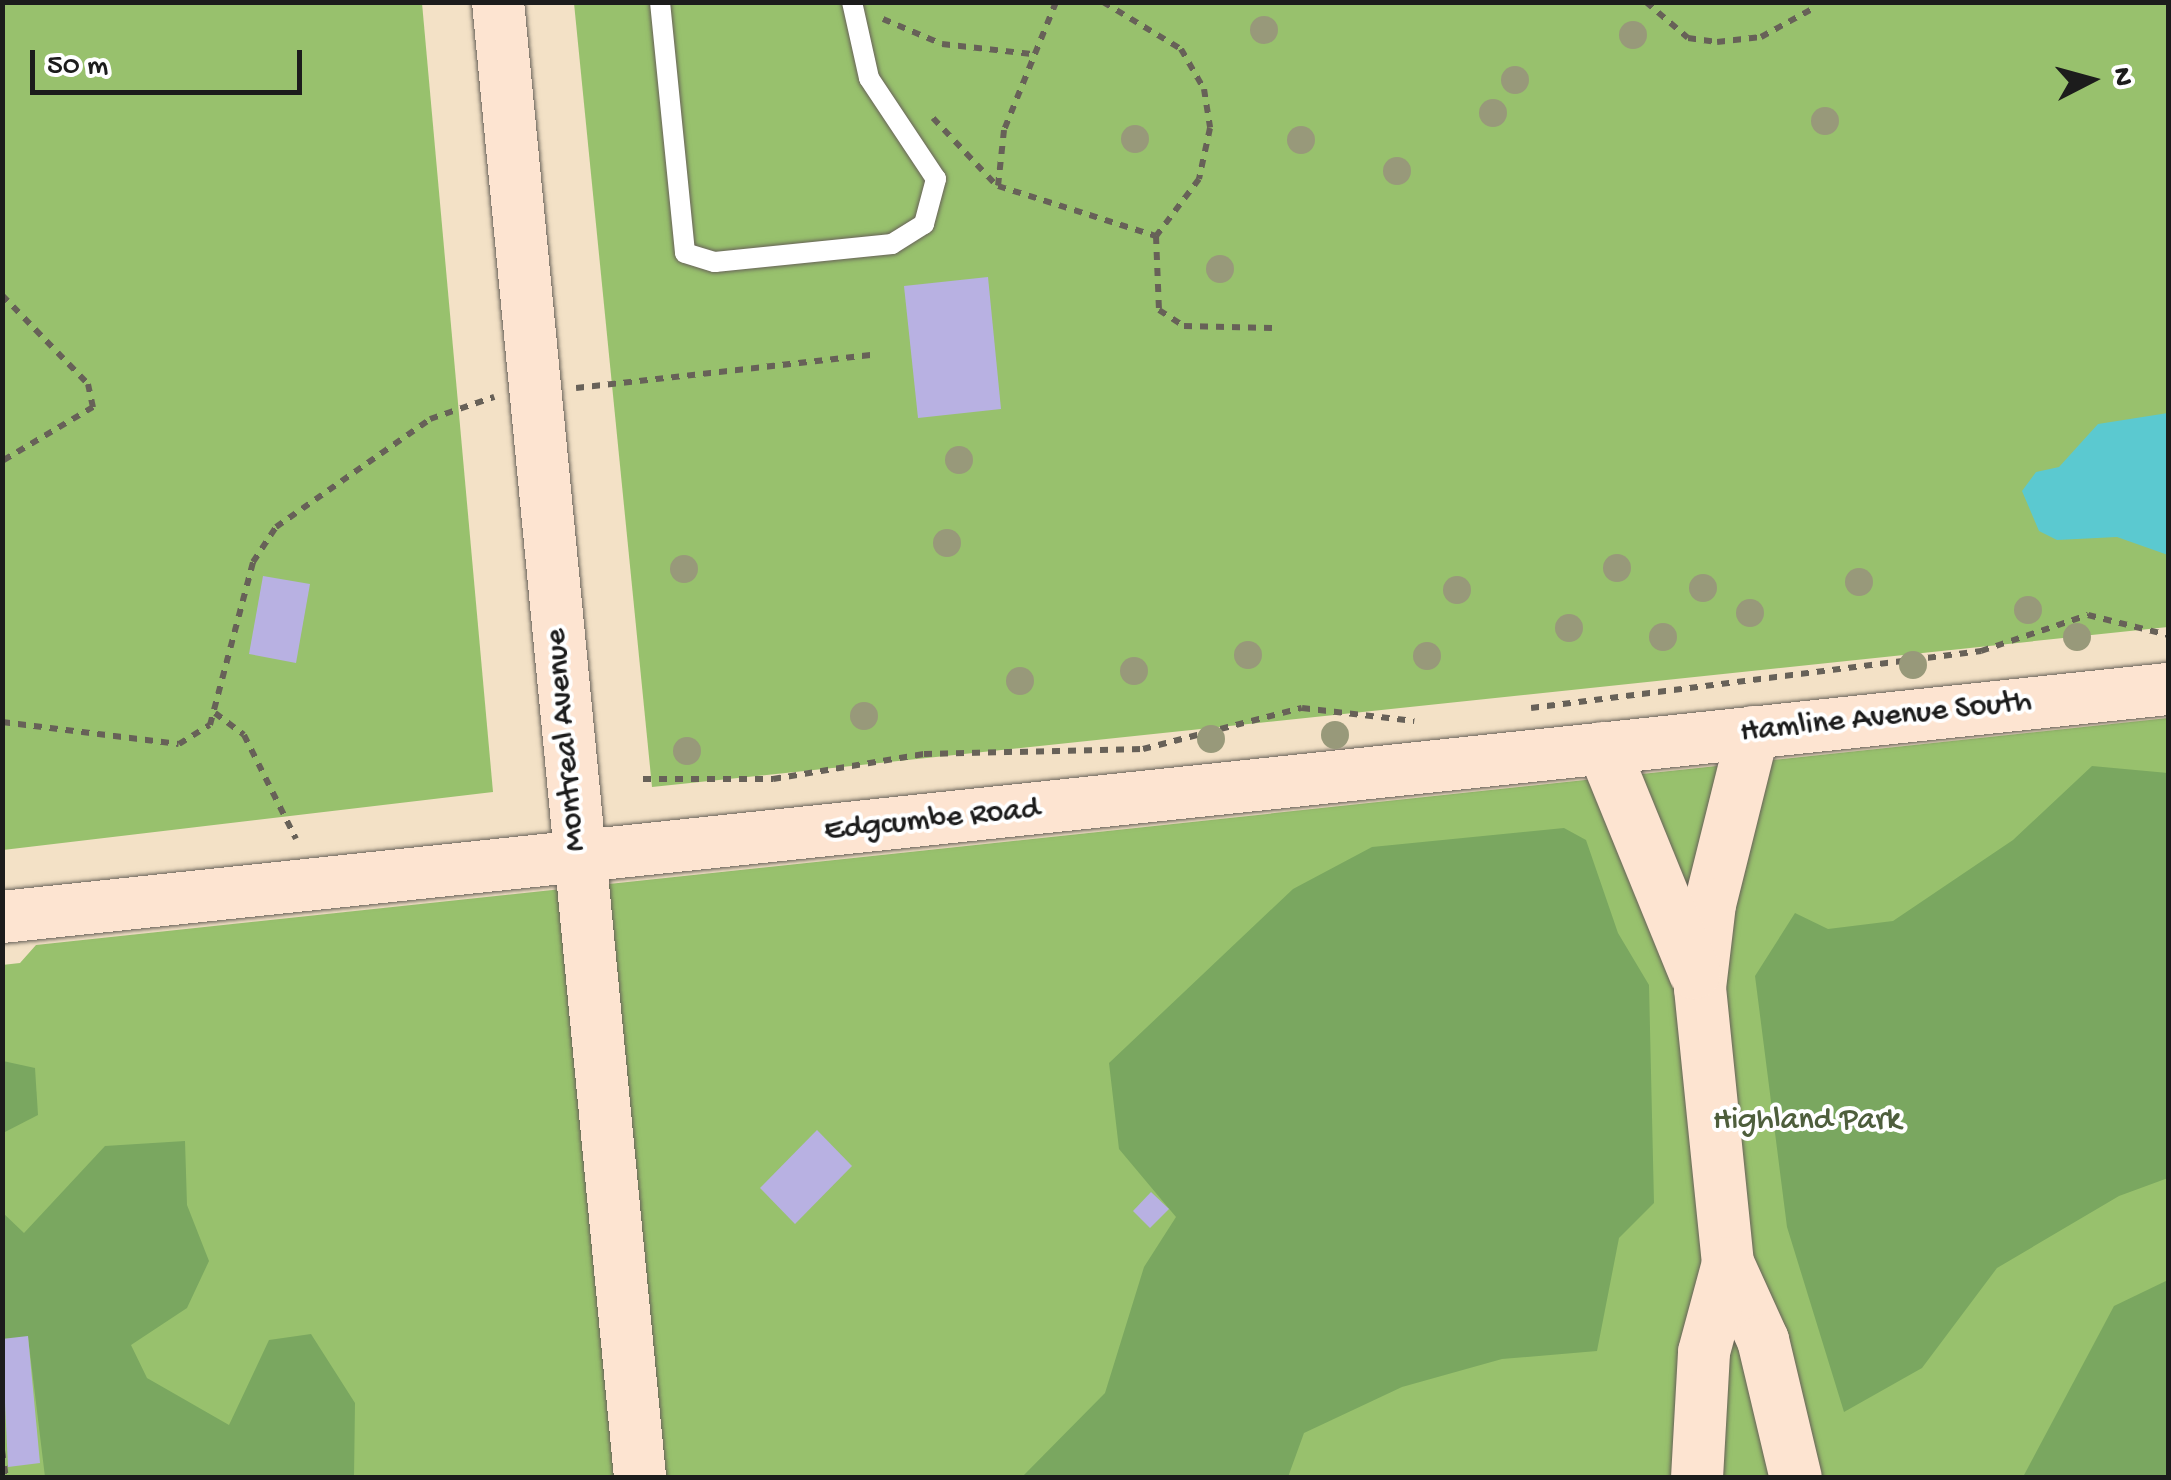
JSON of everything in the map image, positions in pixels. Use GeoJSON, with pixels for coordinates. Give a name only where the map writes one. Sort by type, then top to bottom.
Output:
{"type":"FeatureCollection","features":[{"type":"Feature","properties":{"kind":"street","name":"Montreal Avenue"},"geometry":{"type":"LineString","coordinates":[[498,2],[640,1478]]}},
{"type":"Feature","properties":{"kind":"street","name":"Hamline Avenue South"},"geometry":{"type":"LineString","coordinates":[[1603,748],[2168,688]]}},
{"type":"Feature","properties":{"kind":"street"},"geometry":{"type":"LineString","coordinates":[[1753,732],[1710,904],[1700,988],[1728,1263],[1763,1340],[1796,1478]]}},
{"type":"Feature","properties":{"kind":"street","name":"Edgcumbe Road"},"geometry":{"type":"LineString","coordinates":[[2,917],[579,860],[1603,748]]}},
{"type":"Feature","properties":{"kind":"street"},"geometry":{"type":"LineString","coordinates":[[1603,748],[1700,988]]}},
{"type":"Feature","properties":{"kind":"street"},"geometry":{"type":"LineString","coordinates":[[1696,1478],[1704,1352],[1728,1263]]}},
{"type":"Feature","properties":{"kind":"lane"},"geometry":{"type":"LineString","coordinates":[[660,2],[685,253],[715,262],[892,244],[924,224],[936,180],[869,78],[852,2]]}},
{"type":"Feature","properties":{"kind":"path"},"geometry":{"type":"LineString","coordinates":[[880,2],[884,32]]}},
{"type":"Feature","properties":{"kind":"path"},"geometry":{"type":"LineString","coordinates":[[998,186],[1004,130],[1030,54],[1056,2]]}},
{"type":"Feature","properties":{"kind":"path"},"geometry":{"type":"LineString","coordinates":[[1103,2],[1181,49],[1204,89],[1210,128],[1198,179],[1156,236],[1166,322],[1272,328]]}},
{"type":"Feature","properties":{"kind":"path"},"geometry":{"type":"LineString","coordinates":[[1646,2],[1688,38],[1716,42],[1773,33],[1812,10]]}},
{"type":"Feature","properties":{"kind":"path"},"geometry":{"type":"LineString","coordinates":[[882,18],[942,44],[1030,54]]}},
{"type":"Feature","properties":{"kind":"path"},"geometry":{"type":"LineString","coordinates":[[921,105],[998,186],[1156,236]]}},
{"type":"Feature","properties":{"kind":"path"},"geometry":{"type":"LineString","coordinates":[[2,295],[93,394],[76,422],[2,461]]}},
{"type":"Feature","properties":{"kind":"path"},"geometry":{"type":"LineString","coordinates":[[2,722],[179,744],[214,713],[253,562],[276,526],[467,400],[877,354]]}},
{"type":"Feature","properties":{"kind":"path"},"geometry":{"type":"LineString","coordinates":[[1520,709],[1980,651],[2088,615],[2168,635]]}},
{"type":"Feature","properties":{"kind":"path"},"geometry":{"type":"LineString","coordinates":[[643,779],[773,780],[924,754],[1143,749],[1302,708],[1424,722]]}},
{"type":"Feature","properties":{"kind":"path"},"geometry":{"type":"LineString","coordinates":[[214,713],[244,735],[296,840]]}},
{"type":"Feature","properties":{"kind":"path"},"geometry":{"type":"LineString","coordinates":[[2,1450],[6,1478]]}},
{"type":"Feature","properties":{"kind":"green space"},"geometry":{"type":"Polygon","coordinates":[[[2,3],[422,3],[493,792],[3,850],[2,3]]]}},
{"type":"Feature","properties":{"kind":"green space"},"geometry":{"type":"Polygon","coordinates":[[[574,3],[2168,3],[2168,627],[652,787],[574,3]]]}},
{"type":"Feature","properties":{"kind":"green space","name":"Highland Park"},"geometry":{"type":"Polygon","coordinates":[[[2168,718],[2168,1477],[3,1477],[2,965],[20,963],[36,945],[2168,718]]]}},
{"type":"Feature","properties":{"kind":"green space"},"geometry":{"type":"Polygon","coordinates":[[[2092,766],[2168,773],[2168,1178],[2119,1196],[1997,1268],[1922,1368],[1844,1412],[1787,1227],[1755,976],[1795,913],[1828,929],[1893,921],[2013,840],[2092,766]]]}},
{"type":"Feature","properties":{"kind":"green space"},"geometry":{"type":"Polygon","coordinates":[[[1564,828],[1586,840],[1618,933],[1649,985],[1654,1203],[1619,1238],[1597,1351],[1502,1359],[1402,1387],[1304,1433],[1288,1477],[1022,1477],[1105,1393],[1144,1267],[1176,1217],[1119,1149],[1109,1063],[1293,889],[1372,847],[1564,828]]]}},
{"type":"Feature","properties":{"kind":"green space"},"geometry":{"type":"Polygon","coordinates":[[[3,1061],[35,1068],[38,1115],[3,1133],[3,1061]]]}},
{"type":"Feature","properties":{"kind":"green space"},"geometry":{"type":"Polygon","coordinates":[[[185,1141],[187,1205],[209,1261],[187,1308],[131,1345],[147,1378],[229,1425],[269,1340],[311,1334],[355,1403],[354,1477],[45,1477],[28,1337],[3,1339],[2,1212],[24,1233],[105,1146],[185,1141]]]}},
{"type":"Feature","properties":{"kind":"green space"},"geometry":{"type":"Polygon","coordinates":[[[2168,1280],[2168,1477],[2023,1477],[2114,1306],[2168,1280]]]}},
{"type":"Feature","properties":{"kind":"water"},"geometry":{"type":"Polygon","coordinates":[[[2168,413],[2168,555],[2117,537],[2057,540],[2039,531],[2022,491],[2036,472],[2059,467],[2098,424],[2168,413]]]}},
{"type":"Feature","properties":{"kind":"building"},"geometry":{"type":"Polygon","coordinates":[[[988,277],[1001,409],[918,418],[904,286],[988,277]]]}},
{"type":"Feature","properties":{"kind":"building"},"geometry":{"type":"Polygon","coordinates":[[[263,576],[310,584],[296,663],[249,654],[263,576]]]}},
{"type":"Feature","properties":{"kind":"building"},"geometry":{"type":"Polygon","coordinates":[[[817,1130],[852,1166],[795,1224],[760,1188],[817,1130]]]}},
{"type":"Feature","properties":{"kind":"building"},"geometry":{"type":"Polygon","coordinates":[[[1151,1192],[1169,1209],[1150,1228],[1133,1211],[1151,1192]]]}},
{"type":"Feature","properties":{"kind":"building"},"geometry":{"type":"Polygon","coordinates":[[[28,1336],[40,1463],[8,1467],[2,1339],[28,1336]]]}}]}
